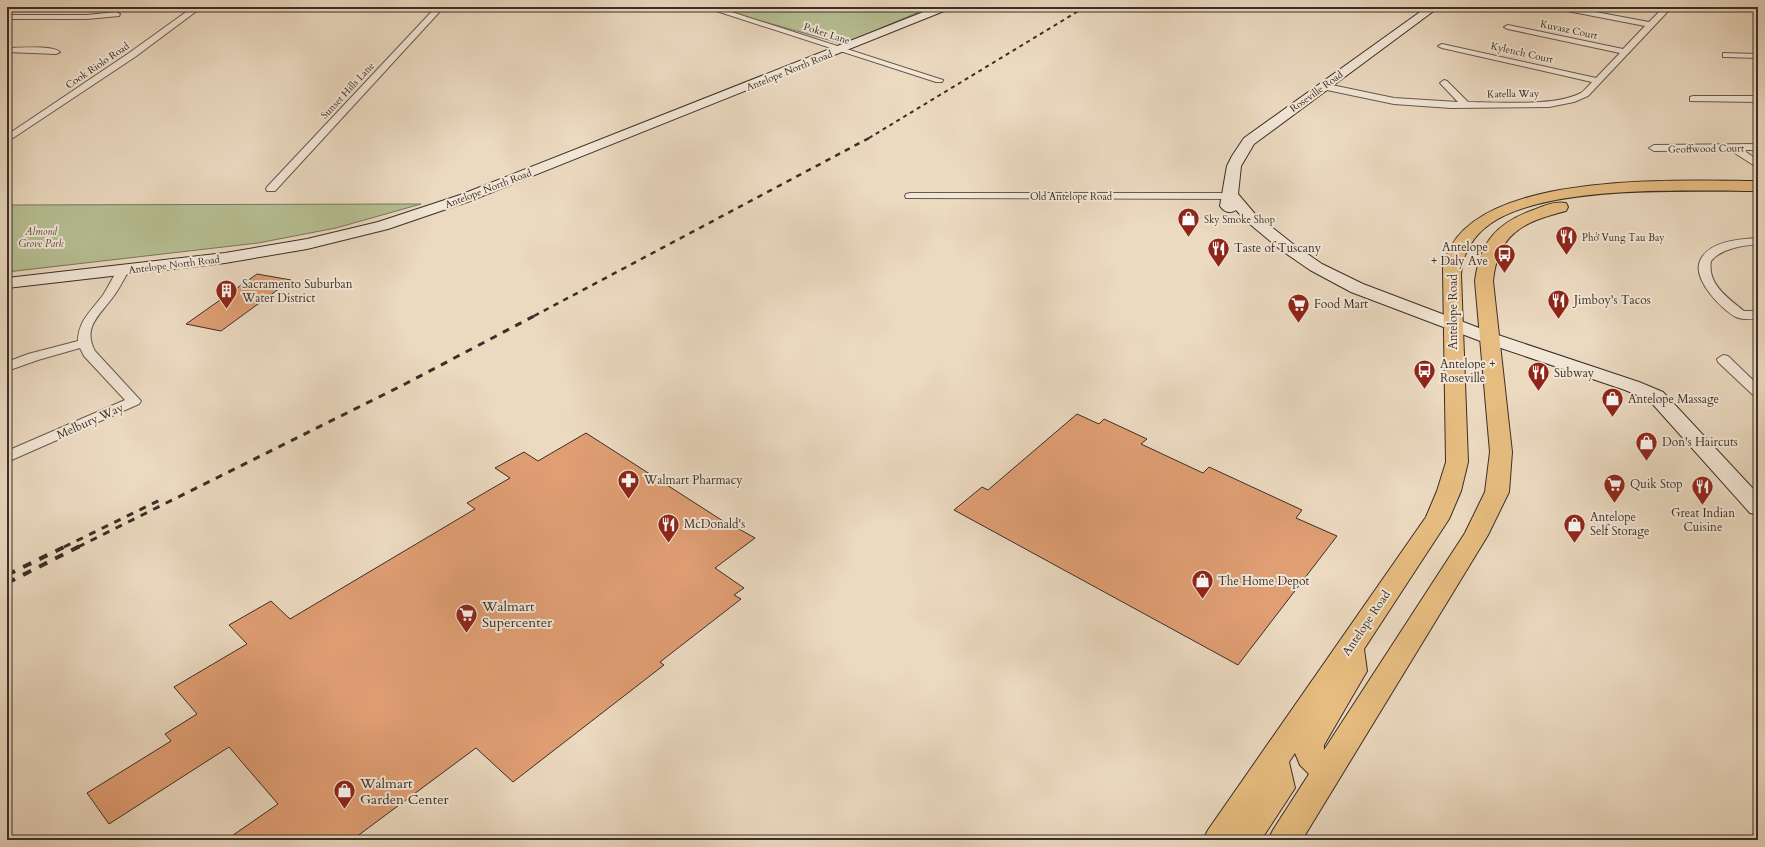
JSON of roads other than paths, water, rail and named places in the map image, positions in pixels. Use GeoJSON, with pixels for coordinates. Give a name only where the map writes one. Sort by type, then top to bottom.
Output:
{"type":"FeatureCollection","features":[{"type":"Feature","properties":{"kind":"main road","name":"Antelope North Road"},"geometry":{"type":"LineString","coordinates":[[7,283],[266,252],[346,235],[404,219],[458,200],[945,7]]}},
{"type":"Feature","properties":{"kind":"main road","name":"Roseville Road"},"geometry":{"type":"LineString","coordinates":[[1434,7],[1322,86],[1249,140],[1242,149],[1233,166],[1231,186],[1232,196],[1228,206],[1236,218],[1270,250],[1304,274],[1345,297],[1384,313],[1428,328],[1453,328],[1489,338],[1632,386],[1656,396],[1758,508]]}},
{"type":"Feature","properties":{"kind":"main road","name":"Antelope Road"},"geometry":{"type":"LineString","coordinates":[[1219,840],[1437,519],[1454,480],[1457,462],[1457,444],[1453,328],[1453,264],[1455,254],[1460,245],[1475,229],[1496,215],[1510,208],[1541,198],[1583,191],[1758,186]]}},
{"type":"Feature","properties":{"kind":"main road"},"geometry":{"type":"LineString","coordinates":[[1728,197],[1758,191]]}},
{"type":"Feature","properties":{"kind":"main road"},"geometry":{"type":"LineString","coordinates":[[1284,840],[1476,535],[1497,492],[1500,452],[1484,281],[1486,261],[1493,244],[1500,236],[1518,223],[1554,208],[1598,200],[1758,197]]}},
{"type":"Feature","properties":{"kind":"main road"},"geometry":{"type":"LineString","coordinates":[[1328,770],[1312,758],[1308,749],[1309,743],[1316,729],[1353,671],[1350,648]]}},
{"type":"Feature","properties":{"kind":"main road"},"geometry":{"type":"LineString","coordinates":[[1243,840],[1279,788],[1273,760]]}},
{"type":"Feature","properties":{"kind":"street","name":"Cook Riolo Road"},"geometry":{"type":"LineString","coordinates":[[7,139],[132,55],[198,7]]}},
{"type":"Feature","properties":{"kind":"street","name":"Sunset Hills Lane"},"geometry":{"type":"LineString","coordinates":[[271,189],[440,7]]}},
{"type":"Feature","properties":{"kind":"street","name":"Poker Lane"},"geometry":{"type":"LineString","coordinates":[[708,7],[939,80]]}},
{"type":"Feature","properties":{"kind":"street"},"geometry":{"type":"LineString","coordinates":[[722,11],[734,7]]}},
{"type":"Feature","properties":{"kind":"street"},"geometry":{"type":"LineString","coordinates":[[1557,7],[1650,26]]}},
{"type":"Feature","properties":{"kind":"street","name":"Katella Way"},"geometry":{"type":"LineString","coordinates":[[1322,86],[1394,101],[1466,105],[1536,105],[1561,102],[1585,94],[1668,7]]}},
{"type":"Feature","properties":{"kind":"street"},"geometry":{"type":"LineString","coordinates":[[7,17],[87,17],[116,14]]}},
{"type":"Feature","properties":{"kind":"street","name":"Kuvasz Court"},"geometry":{"type":"LineString","coordinates":[[1508,27],[1626,52]]}},
{"type":"Feature","properties":{"kind":"street","name":"Kylench Court"},"geometry":{"type":"LineString","coordinates":[[1442,46],[1598,81]]}},
{"type":"Feature","properties":{"kind":"street"},"geometry":{"type":"LineString","coordinates":[[7,50],[38,50],[56,52]]}},
{"type":"Feature","properties":{"kind":"street"},"geometry":{"type":"LineString","coordinates":[[1726,55],[1758,56]]}},
{"type":"Feature","properties":{"kind":"street"},"geometry":{"type":"LineString","coordinates":[[1444,83],[1466,105]]}},
{"type":"Feature","properties":{"kind":"street"},"geometry":{"type":"LineString","coordinates":[[1693,99],[1758,99]]}},
{"type":"Feature","properties":{"kind":"street"},"geometry":{"type":"LineString","coordinates":[[1732,147],[1758,165]]}},
{"type":"Feature","properties":{"kind":"street","name":"Geoffwood Court"},"geometry":{"type":"LineString","coordinates":[[1654,148],[1758,147]]}},
{"type":"Feature","properties":{"kind":"street","name":"Old Antelope Road"},"geometry":{"type":"LineString","coordinates":[[910,196],[1232,196]]}},
{"type":"Feature","properties":{"kind":"street"},"geometry":{"type":"LineString","coordinates":[[1758,241],[1740,243],[1720,248],[1708,257],[1704,265],[1706,279],[1713,289],[1741,315],[1758,315]]}},
{"type":"Feature","properties":{"kind":"street"},"geometry":{"type":"LineString","coordinates":[[7,367],[33,357],[84,343],[84,332],[87,323],[109,295],[123,270]]}},
{"type":"Feature","properties":{"kind":"street","name":"Melbury Way"},"geometry":{"type":"LineString","coordinates":[[7,458],[134,402],[89,353],[84,343]]}},
{"type":"Feature","properties":{"kind":"street"},"geometry":{"type":"LineString","coordinates":[[1723,359],[1757,391]]}},
{"type":"Feature","properties":{"kind":"railway"},"geometry":{"type":"LineString","coordinates":[[869,138],[1085,7]]}},
{"type":"Feature","properties":{"kind":"railway"},"geometry":{"type":"LineString","coordinates":[[534,316],[871,137]]}},
{"type":"Feature","properties":{"kind":"railway"},"geometry":{"type":"LineString","coordinates":[[80,546],[405,384],[536,315]]}},
{"type":"Feature","properties":{"kind":"railway"},"geometry":{"type":"LineString","coordinates":[[64,547],[164,498]]}},
{"type":"Feature","properties":{"kind":"railway"},"geometry":{"type":"LineString","coordinates":[[7,575],[66,546]]}},
{"type":"Feature","properties":{"kind":"railway"},"geometry":{"type":"LineString","coordinates":[[7,583],[80,546]]}},
{"type":"Feature","properties":{"kind":"place","name":"Sky Smoke Shop"},"geometry":{"type":"Point","coordinates":[1188,238]}},
{"type":"Feature","properties":{"kind":"place","name":"Phở Vung Tau Bay"},"geometry":{"type":"Point","coordinates":[1567,256]}},
{"type":"Feature","properties":{"kind":"place","name":"Taste of Tuscany"},"geometry":{"type":"Point","coordinates":[1219,268]}},
{"type":"Feature","properties":{"kind":"place","name":"Antelope + Daly Ave"},"geometry":{"type":"Point","coordinates":[1504,274]}},
{"type":"Feature","properties":{"kind":"place","name":"Sacramento Suburban Water District"},"geometry":{"type":"Point","coordinates":[226,310]}},
{"type":"Feature","properties":{"kind":"place","name":"Jimboy's Tacos"},"geometry":{"type":"Point","coordinates":[1558,320]}},
{"type":"Feature","properties":{"kind":"place","name":"Food Mart"},"geometry":{"type":"Point","coordinates":[1298,324]}},
{"type":"Feature","properties":{"kind":"place","name":"Antelope + Roseville"},"geometry":{"type":"Point","coordinates":[1424,390]}},
{"type":"Feature","properties":{"kind":"place","name":"Subway"},"geometry":{"type":"Point","coordinates":[1539,392]}},
{"type":"Feature","properties":{"kind":"place","name":"Antelope Massage"},"geometry":{"type":"Point","coordinates":[1613,418]}},
{"type":"Feature","properties":{"kind":"place","name":"Don's Haircuts"},"geometry":{"type":"Point","coordinates":[1647,462]}},
{"type":"Feature","properties":{"kind":"place","name":"Walmart Pharmacy"},"geometry":{"type":"Point","coordinates":[628,500]}},
{"type":"Feature","properties":{"kind":"place","name":"Quik Stop"},"geometry":{"type":"Point","coordinates":[1615,504]}},
{"type":"Feature","properties":{"kind":"place","name":"Great Indian Cuisine"},"geometry":{"type":"Point","coordinates":[1703,506]}},
{"type":"Feature","properties":{"kind":"place","name":"McDonald's"},"geometry":{"type":"Point","coordinates":[669,544]}},
{"type":"Feature","properties":{"kind":"place","name":"Antelope Self Storage"},"geometry":{"type":"Point","coordinates":[1575,544]}},
{"type":"Feature","properties":{"kind":"place","name":"The Home Depot"},"geometry":{"type":"Point","coordinates":[1203,600]}},
{"type":"Feature","properties":{"kind":"place","name":"Walmart Supercenter"},"geometry":{"type":"Point","coordinates":[467,634]}},
{"type":"Feature","properties":{"kind":"place","name":"Walmart Garden Center"},"geometry":{"type":"Point","coordinates":[344,810]}},
{"type":"Feature","properties":{"kind":"park label","name":"Almond Grove Park"},"geometry":{"type":"Point","coordinates":[41,236]}}]}
